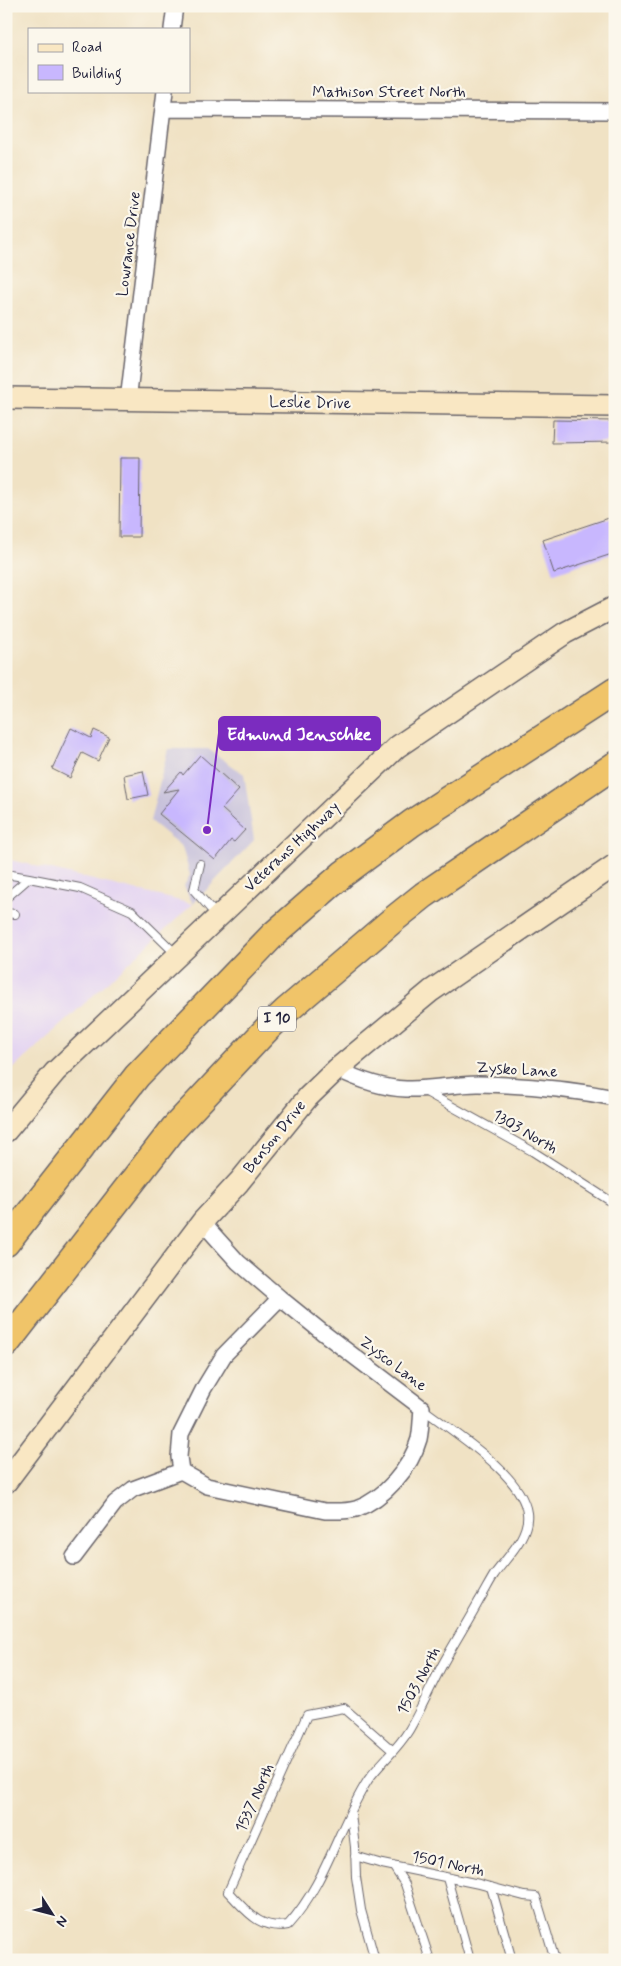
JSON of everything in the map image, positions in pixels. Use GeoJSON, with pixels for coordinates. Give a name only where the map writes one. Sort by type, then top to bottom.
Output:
{"type":"FeatureCollection","features":[{"type":"Feature","properties":{"kind":"highway"},"geometry":{"type":"LineString","coordinates":[[6,1243],[137,1076],[273,935],[343,874],[412,823],[615,690]]}},
{"type":"Feature","properties":{"kind":"highway","name":"I 10"},"geometry":{"type":"LineString","coordinates":[[6,1344],[174,1128],[267,1029],[386,925],[424,895],[615,765]]}},
{"type":"Feature","properties":{"kind":"street"},"geometry":{"type":"LineString","coordinates":[[172,28],[175,6]]}},
{"type":"Feature","properties":{"kind":"street","name":"Lowrance Drive"},"geometry":{"type":"LineString","coordinates":[[128,401],[165,92]]}},
{"type":"Feature","properties":{"kind":"street","name":"Mathison Street North"},"geometry":{"type":"LineString","coordinates":[[163,109],[615,110]]}},
{"type":"Feature","properties":{"kind":"street","name":"Leslie Drive"},"geometry":{"type":"LineString","coordinates":[[6,398],[615,406]]}},
{"type":"Feature","properties":{"kind":"street","name":"Veterans Highway"},"geometry":{"type":"LineString","coordinates":[[6,1131],[54,1072],[397,747],[565,633],[615,607]]}},
{"type":"Feature","properties":{"kind":"street","name":"Benson Drive"},"geometry":{"type":"LineString","coordinates":[[6,1482],[202,1222],[239,1182],[308,1097],[337,1070],[431,992],[615,865]]}},
{"type":"Feature","properties":{"kind":"street","name":"Zysko Lane"},"geometry":{"type":"LineString","coordinates":[[337,1070],[370,1084],[406,1089],[475,1084],[503,1085],[570,1090],[615,1098]]}},
{"type":"Feature","properties":{"kind":"street","name":"Zysco Lane"},"geometry":{"type":"LineString","coordinates":[[181,1471],[207,1486],[325,1510],[340,1512],[354,1509],[368,1504],[382,1494],[403,1471],[419,1438],[422,1408],[280,1298],[238,1262],[202,1222]]}},
{"type":"Feature","properties":{"kind":"street"},"geometry":{"type":"LineString","coordinates":[[74,1557],[115,1503],[133,1489],[181,1471],[179,1457],[181,1434],[204,1388],[224,1355],[280,1298]]}},
{"type":"Feature","properties":{"kind":"lane"},"geometry":{"type":"LineString","coordinates":[[200,864],[194,890],[218,916]]}},
{"type":"Feature","properties":{"kind":"lane"},"geometry":{"type":"LineString","coordinates":[[6,874],[80,888],[132,911],[177,955]]}},
{"type":"Feature","properties":{"kind":"lane"},"geometry":{"type":"LineString","coordinates":[[6,898],[29,878]]}},
{"type":"Feature","properties":{"kind":"lane","name":"1303 North"},"geometry":{"type":"LineString","coordinates":[[417,1089],[434,1095],[532,1151],[615,1204]]}},
{"type":"Feature","properties":{"kind":"lane","name":"1503 North"},"geometry":{"type":"LineString","coordinates":[[228,1892],[255,1920],[277,1927],[288,1926],[306,1904],[329,1863],[351,1813],[368,1781],[408,1732],[444,1660],[494,1576],[520,1541],[528,1514],[522,1496],[509,1477],[489,1459],[422,1408]]}},
{"type":"Feature","properties":{"kind":"lane","name":"1537 North"},"geometry":{"type":"LineString","coordinates":[[228,1892],[307,1715],[344,1708],[392,1750]]}},
{"type":"Feature","properties":{"kind":"lane"},"geometry":{"type":"LineString","coordinates":[[351,1813],[356,1877],[362,1910],[375,1960]]}},
{"type":"Feature","properties":{"kind":"lane","name":"1501 North"},"geometry":{"type":"LineString","coordinates":[[355,1856],[524,1896],[536,1897],[555,1960]]}},
{"type":"Feature","properties":{"kind":"lane"},"geometry":{"type":"LineString","coordinates":[[394,1866],[405,1884],[430,1960]]}},
{"type":"Feature","properties":{"kind":"lane"},"geometry":{"type":"LineString","coordinates":[[447,1878],[470,1960]]}},
{"type":"Feature","properties":{"kind":"lane"},"geometry":{"type":"LineString","coordinates":[[491,1887],[512,1960]]}},
{"type":"Feature","properties":{"kind":"shaded area"},"geometry":{"type":"Polygon","coordinates":[[[168,749],[208,749],[244,774],[254,840],[193,904],[184,886],[190,875],[182,847],[150,821],[168,749]]]}},
{"type":"Feature","properties":{"kind":"shaded area"},"geometry":{"type":"Polygon","coordinates":[[[6,859],[193,904],[6,1077],[6,859]]]}},
{"type":"Feature","properties":{"kind":"building"},"geometry":{"type":"Polygon","coordinates":[[[553,420],[615,421],[615,442],[552,443],[553,420]]]}},
{"type":"Feature","properties":{"kind":"building"},"geometry":{"type":"Polygon","coordinates":[[[120,458],[140,458],[139,537],[119,537],[120,458]]]}},
{"type":"Feature","properties":{"kind":"building"},"geometry":{"type":"Polygon","coordinates":[[[615,516],[615,553],[554,573],[543,540],[615,516]]]}},
{"type":"Feature","properties":{"kind":"building"},"geometry":{"type":"Polygon","coordinates":[[[71,728],[91,738],[94,730],[109,737],[98,761],[82,753],[70,778],[52,769],[71,728]]]}},
{"type":"Feature","properties":{"kind":"building"},"geometry":{"type":"Polygon","coordinates":[[[200,755],[239,790],[222,809],[245,830],[234,842],[231,840],[215,860],[159,814],[179,789],[163,792],[181,772],[183,775],[200,755]]]}},
{"type":"Feature","properties":{"kind":"building"},"geometry":{"type":"Polygon","coordinates":[[[143,771],[148,795],[128,799],[124,775],[143,771]]]}},
{"type":"Feature","properties":{"kind":"place","name":"Edmund Jenschke"},"geometry":{"type":"Point","coordinates":[207,830]}}]}
